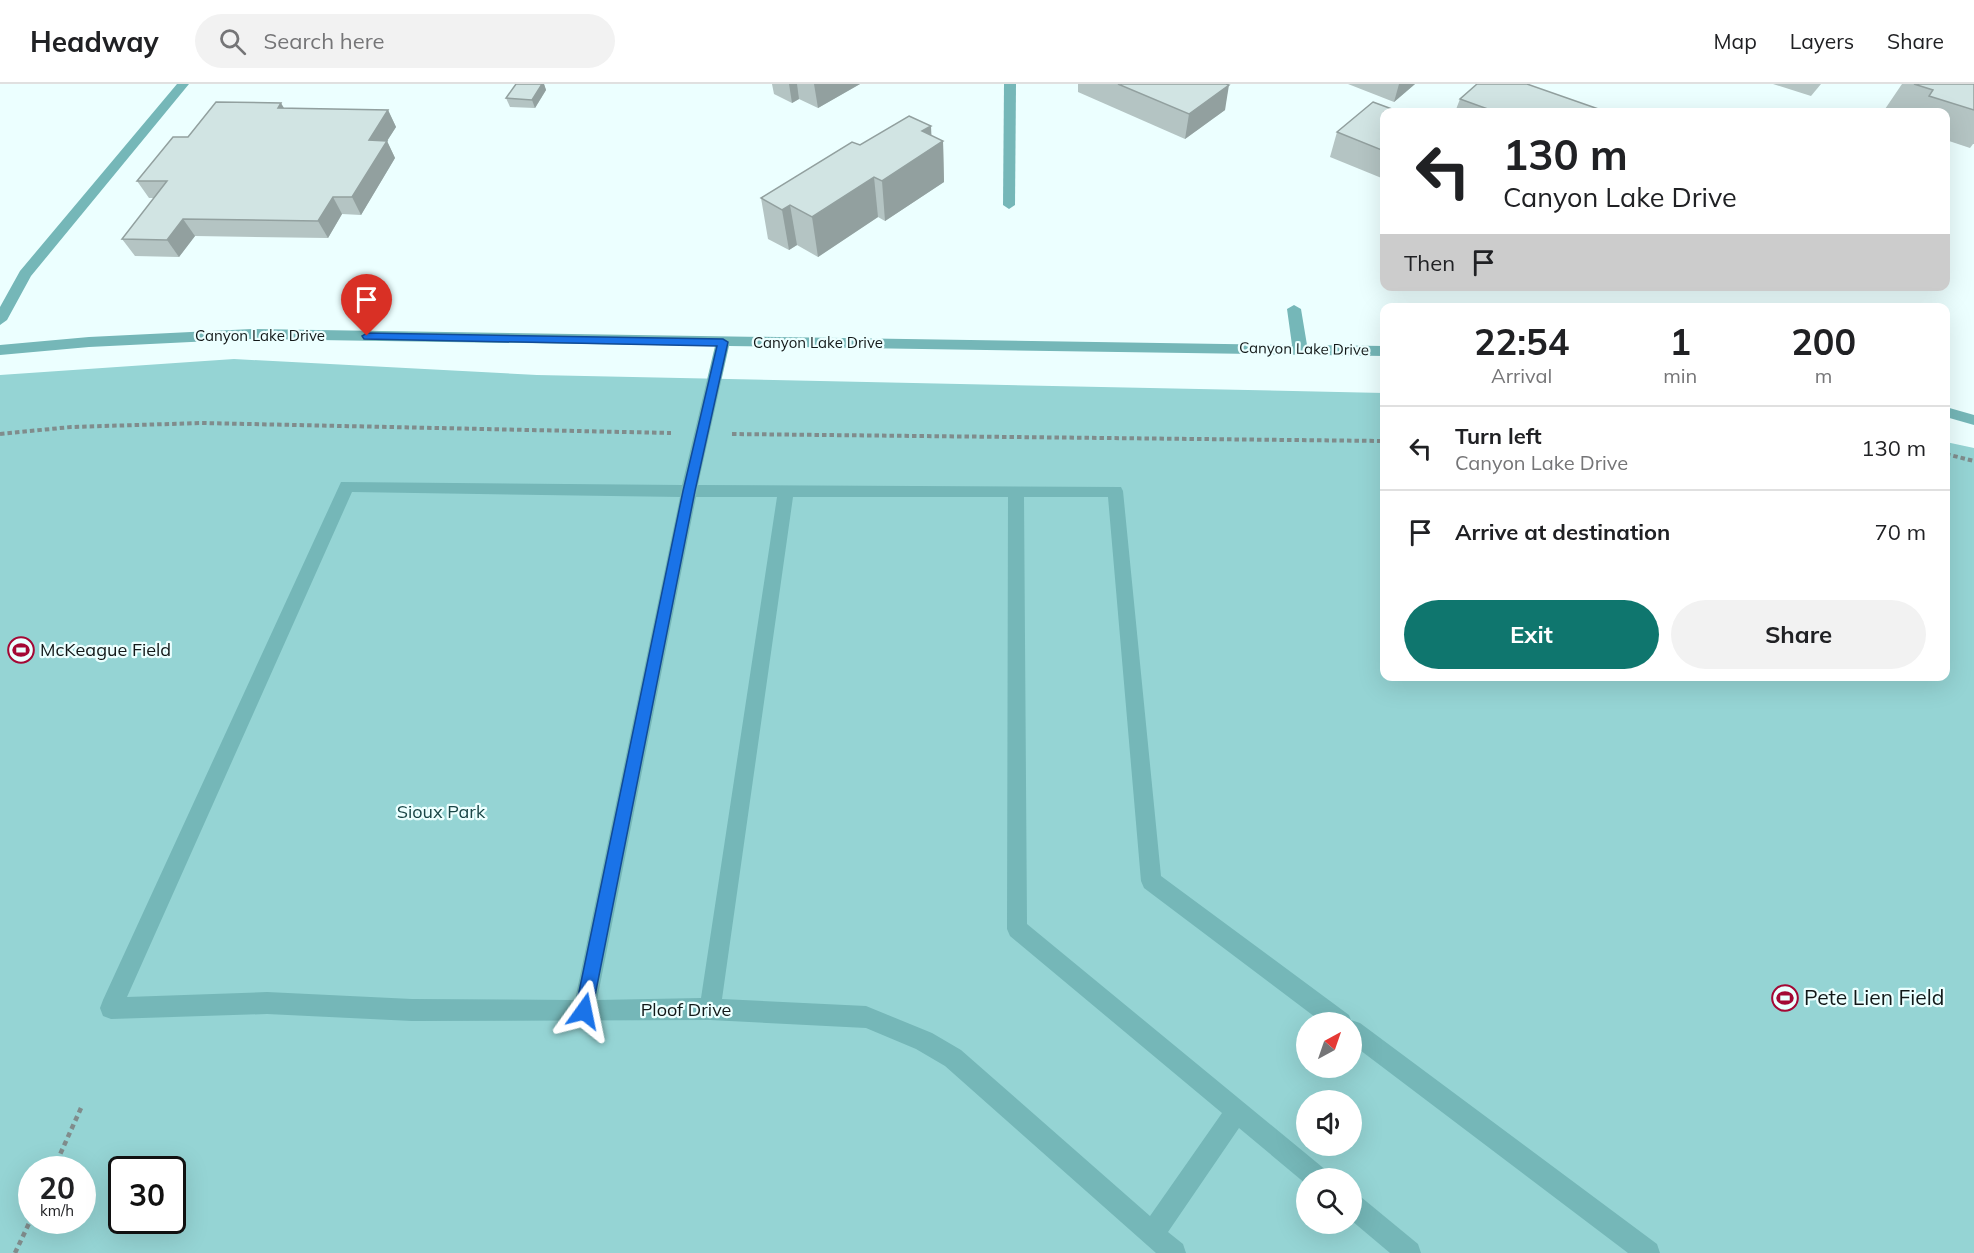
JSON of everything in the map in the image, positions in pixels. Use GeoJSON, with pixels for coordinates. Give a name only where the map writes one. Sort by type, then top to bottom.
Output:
{"type":"FeatureCollection","features":[{"type":"Feature","properties":{"kind":"street"},"geometry":{"type":"LineString","coordinates":[[0,320],[25,274],[183,84]]}},
{"type":"Feature","properties":{"kind":"street"},"geometry":{"type":"LineString","coordinates":[[1009,205],[1010,84]]}},
{"type":"Feature","properties":{"kind":"street"},"geometry":{"type":"LineString","coordinates":[[1294,309],[1300,349]]}},
{"type":"Feature","properties":{"kind":"street","name":"Canyon Lake Drive"},"geometry":{"type":"LineString","coordinates":[[0,351],[160,338],[252,334],[1380,351]]}},
{"type":"Feature","properties":{"kind":"street"},"geometry":{"type":"LineString","coordinates":[[584,1011],[689,491],[723,342]]}},
{"type":"Feature","properties":{"kind":"street"},"geometry":{"type":"LineString","coordinates":[[1950,413],[1974,420]]}},
{"type":"Feature","properties":{"kind":"street","name":"Ploof Drive"},"geometry":{"type":"LineString","coordinates":[[689,491],[347,486],[111,1008],[267,1004],[412,1010],[710,1009],[866,1017],[924,1041],[953,1058],[1174,1253]]}},
{"type":"Feature","properties":{"kind":"street"},"geometry":{"type":"LineString","coordinates":[[689,491],[1114,491],[1151,881],[1326,1012]]}},
{"type":"Feature","properties":{"kind":"street"},"geometry":{"type":"LineString","coordinates":[[710,1009],[786,491]]}},
{"type":"Feature","properties":{"kind":"street"},"geometry":{"type":"LineString","coordinates":[[1016,491],[1017,929],[1306,1168]]}},
{"type":"Feature","properties":{"kind":"street"},"geometry":{"type":"LineString","coordinates":[[1362,1038],[1648,1253]]}},
{"type":"Feature","properties":{"kind":"street"},"geometry":{"type":"LineString","coordinates":[[1152,1234],[1237,1111]]}},
{"type":"Feature","properties":{"kind":"street"},"geometry":{"type":"LineString","coordinates":[[1362,1214],[1408,1253]]}},
{"type":"Feature","properties":{"kind":"path"},"geometry":{"type":"LineString","coordinates":[[1950,455],[1974,461]]}},
{"type":"Feature","properties":{"kind":"path"},"geometry":{"type":"LineString","coordinates":[[59,1156],[81,1108]]}},
{"type":"Feature","properties":{"kind":"path"},"geometry":{"type":"LineString","coordinates":[[15,1253],[24,1234]]}},
{"type":"Feature","properties":{"kind":"green space","name":"Sioux Park"},"geometry":{"type":"Polygon","coordinates":[[[234,359],[537,375],[1380,393],[1380,681],[1950,681],[1950,443],[1974,448],[1974,1253],[0,1253],[0,375],[234,359]]]}},
{"type":"Feature","properties":{"kind":"building"},"geometry":{"type":"Polygon","coordinates":[[[516,84],[542,84],[532,100],[506,98],[516,84]]]}},
{"type":"Feature","properties":{"kind":"building"},"geometry":{"type":"Polygon","coordinates":[[[1118,84],[1226,84],[1229,85],[1189,114],[1118,84]]]}},
{"type":"Feature","properties":{"kind":"building"},"geometry":{"type":"Polygon","coordinates":[[[1477,84],[1527,84],[1596,108],[1485,108],[1460,99],[1477,84]]]}},
{"type":"Feature","properties":{"kind":"building"},"geometry":{"type":"Polygon","coordinates":[[[1914,84],[1974,84],[1974,110],[1929,96],[1933,90],[1914,84]]]}},
{"type":"Feature","properties":{"kind":"building"},"geometry":{"type":"Polygon","coordinates":[[[216,102],[281,103],[278,108],[388,110],[369,140],[387,141],[352,197],[333,197],[318,221],[183,219],[167,240],[122,239],[167,181],[137,181],[173,137],[188,137],[216,102]]]}},
{"type":"Feature","properties":{"kind":"building"},"geometry":{"type":"Polygon","coordinates":[[[1373,102],[1389,108],[1380,108],[1380,149],[1337,132],[1373,102]]]}},
{"type":"Feature","properties":{"kind":"building"},"geometry":{"type":"Polygon","coordinates":[[[909,116],[931,126],[922,131],[943,141],[882,181],[874,177],[812,217],[790,205],[782,210],[761,198],[852,142],[860,145],[909,116]]]}},
{"type":"Feature","properties":{"kind":"place","name":"McKeague Field"},"geometry":{"type":"Point","coordinates":[21,650]}},
{"type":"Feature","properties":{"kind":"place","name":"Pete Lien Field"},"geometry":{"type":"Point","coordinates":[1785,998]}},
{"type":"Feature","properties":{"kind":"route"},"geometry":{"type":"LineString","coordinates":[[367,336],[723,342],[689,491],[584,1011]]}}]}
